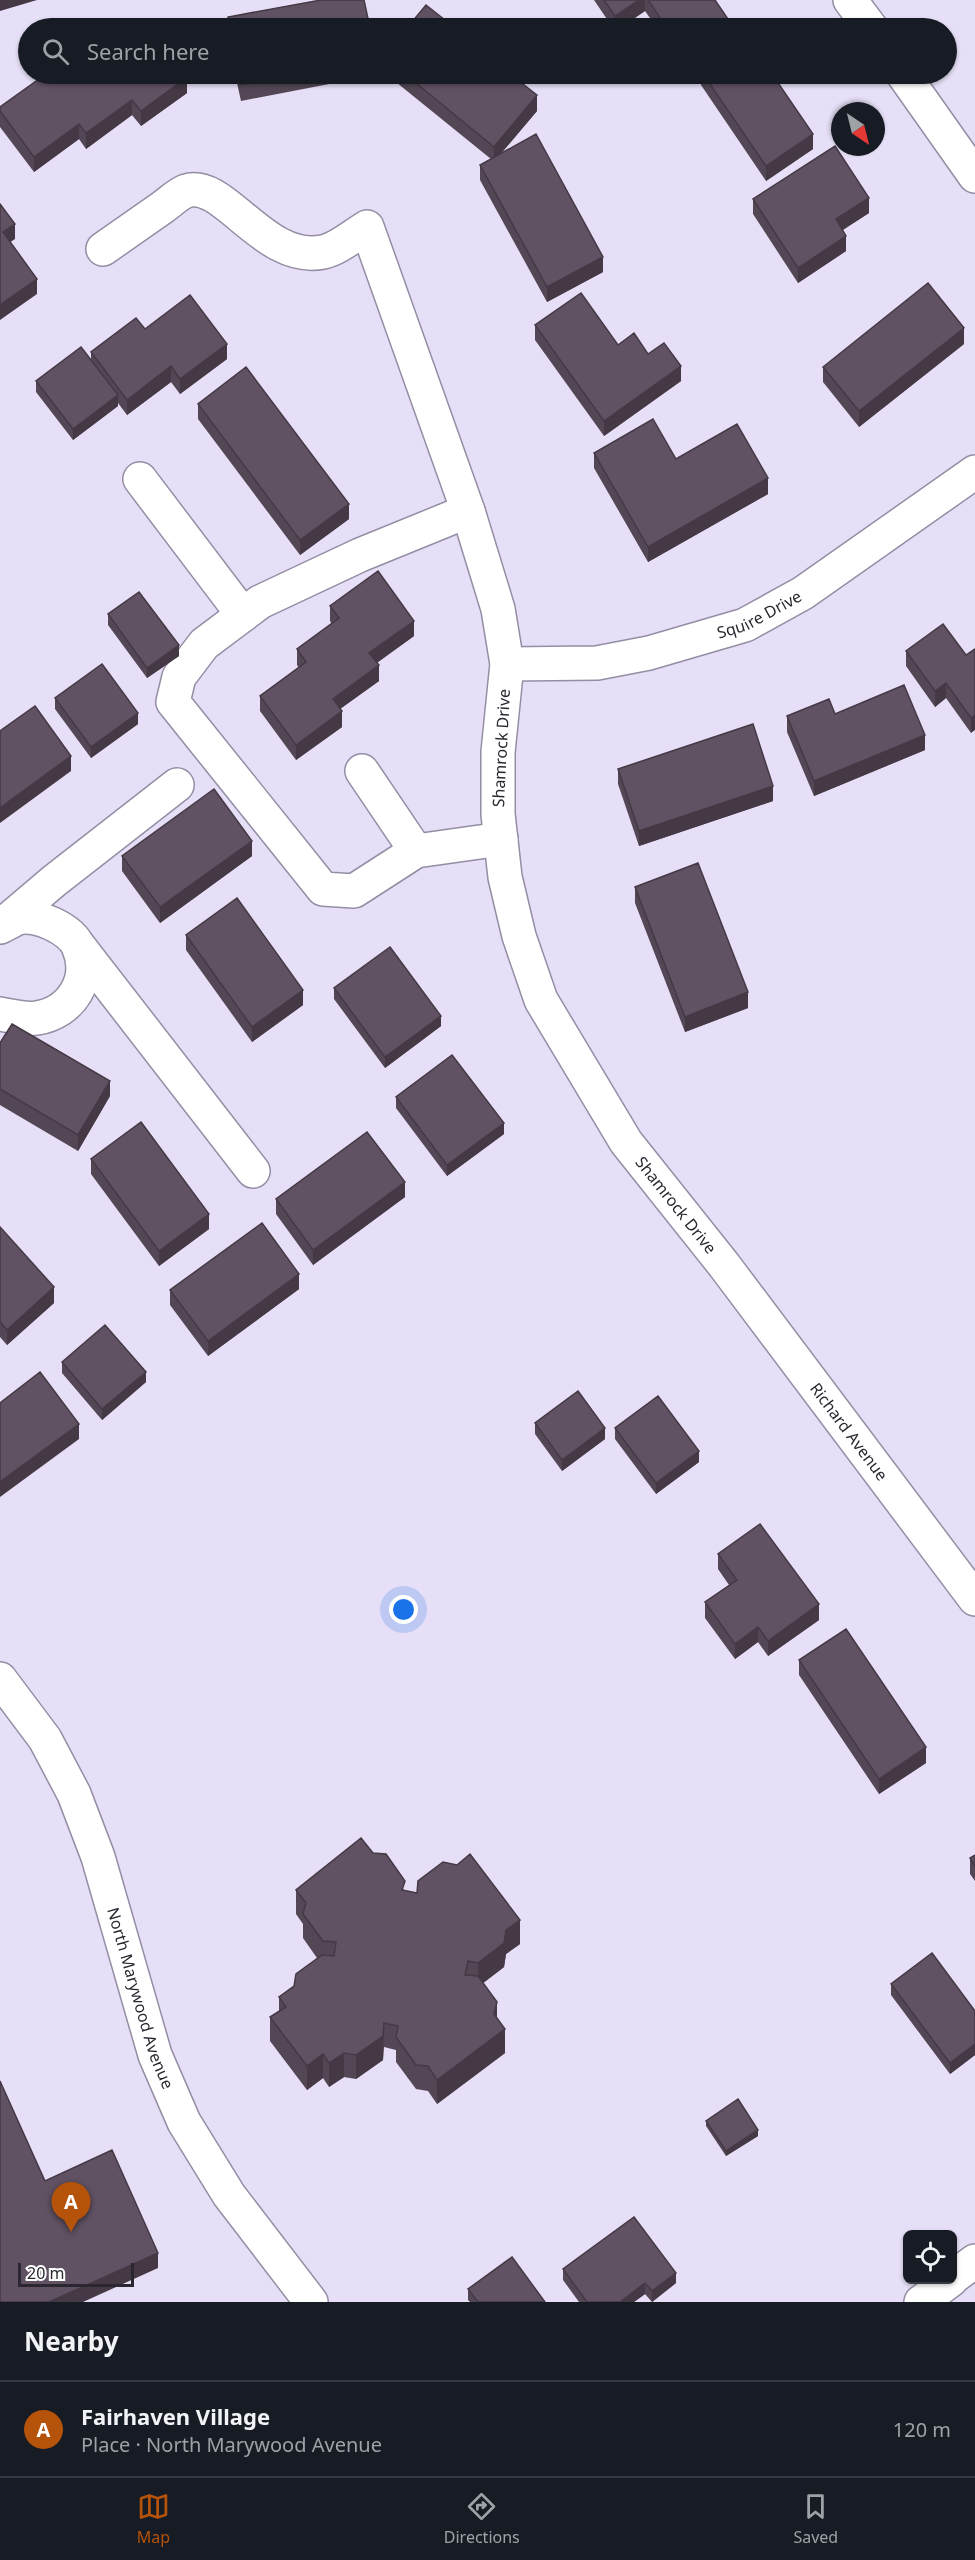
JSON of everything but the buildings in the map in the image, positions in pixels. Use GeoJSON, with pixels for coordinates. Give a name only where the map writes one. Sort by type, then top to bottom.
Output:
{"type":"FeatureCollection","features":[{"type":"Feature","properties":{"kind":"street"},"geometry":{"type":"LineString","coordinates":[[850,0],[864,18]]}},
{"type":"Feature","properties":{"kind":"street"},"geometry":{"type":"LineString","coordinates":[[910,84],[975,176]]}},
{"type":"Feature","properties":{"kind":"street","name":"Shamrock Drive"},"geometry":{"type":"LineString","coordinates":[[103,249],[186,191],[207,192],[234,209],[261,235],[284,248],[312,254],[326,252],[367,227],[468,511],[498,609],[507,664],[498,752],[498,814],[506,877],[519,936],[541,1000],[626,1142],[724,1265]]}},
{"type":"Feature","properties":{"kind":"street","name":"Squire Drive"},"geometry":{"type":"LineString","coordinates":[[507,664],[597,663],[649,653],[746,625],[803,593],[975,472]]}},
{"type":"Feature","properties":{"kind":"street"},"geometry":{"type":"LineString","coordinates":[[140,479],[243,615]]}},
{"type":"Feature","properties":{"kind":"street"},"geometry":{"type":"LineString","coordinates":[[468,511],[360,555],[260,602],[204,644],[179,677],[173,702],[323,889],[354,891],[416,851],[501,839]]}},
{"type":"Feature","properties":{"kind":"street"},"geometry":{"type":"LineString","coordinates":[[362,771],[416,851]]}},
{"type":"Feature","properties":{"kind":"street"},"geometry":{"type":"LineString","coordinates":[[0,927],[54,881],[177,785]]}},
{"type":"Feature","properties":{"kind":"street"},"geometry":{"type":"LineString","coordinates":[[0,927],[19,918],[35,918],[52,923],[78,945],[253,1171]]}},
{"type":"Feature","properties":{"kind":"street"},"geometry":{"type":"LineString","coordinates":[[0,1014],[37,1018],[57,1012],[69,1004],[81,984],[82,963],[78,945]]}},
{"type":"Feature","properties":{"kind":"street","name":"Richard Avenue"},"geometry":{"type":"LineString","coordinates":[[724,1265],[975,1599]]}},
{"type":"Feature","properties":{"kind":"street","name":"North Marywood Avenue"},"geometry":{"type":"LineString","coordinates":[[0,1678],[45,1739],[74,1794],[98,1857],[155,2055],[184,2122],[230,2195],[310,2302]]}},
{"type":"Feature","properties":{"kind":"street"},"geometry":{"type":"LineString","coordinates":[[957,2275],[975,2261]]}},
{"type":"Feature","properties":{"kind":"street"},"geometry":{"type":"LineString","coordinates":[[921,2302],[945,2284]]}},
{"type":"Feature","properties":{"kind":"place","name":"Fairhaven Village"},"geometry":{"type":"Point","coordinates":[71,2232]}}]}
